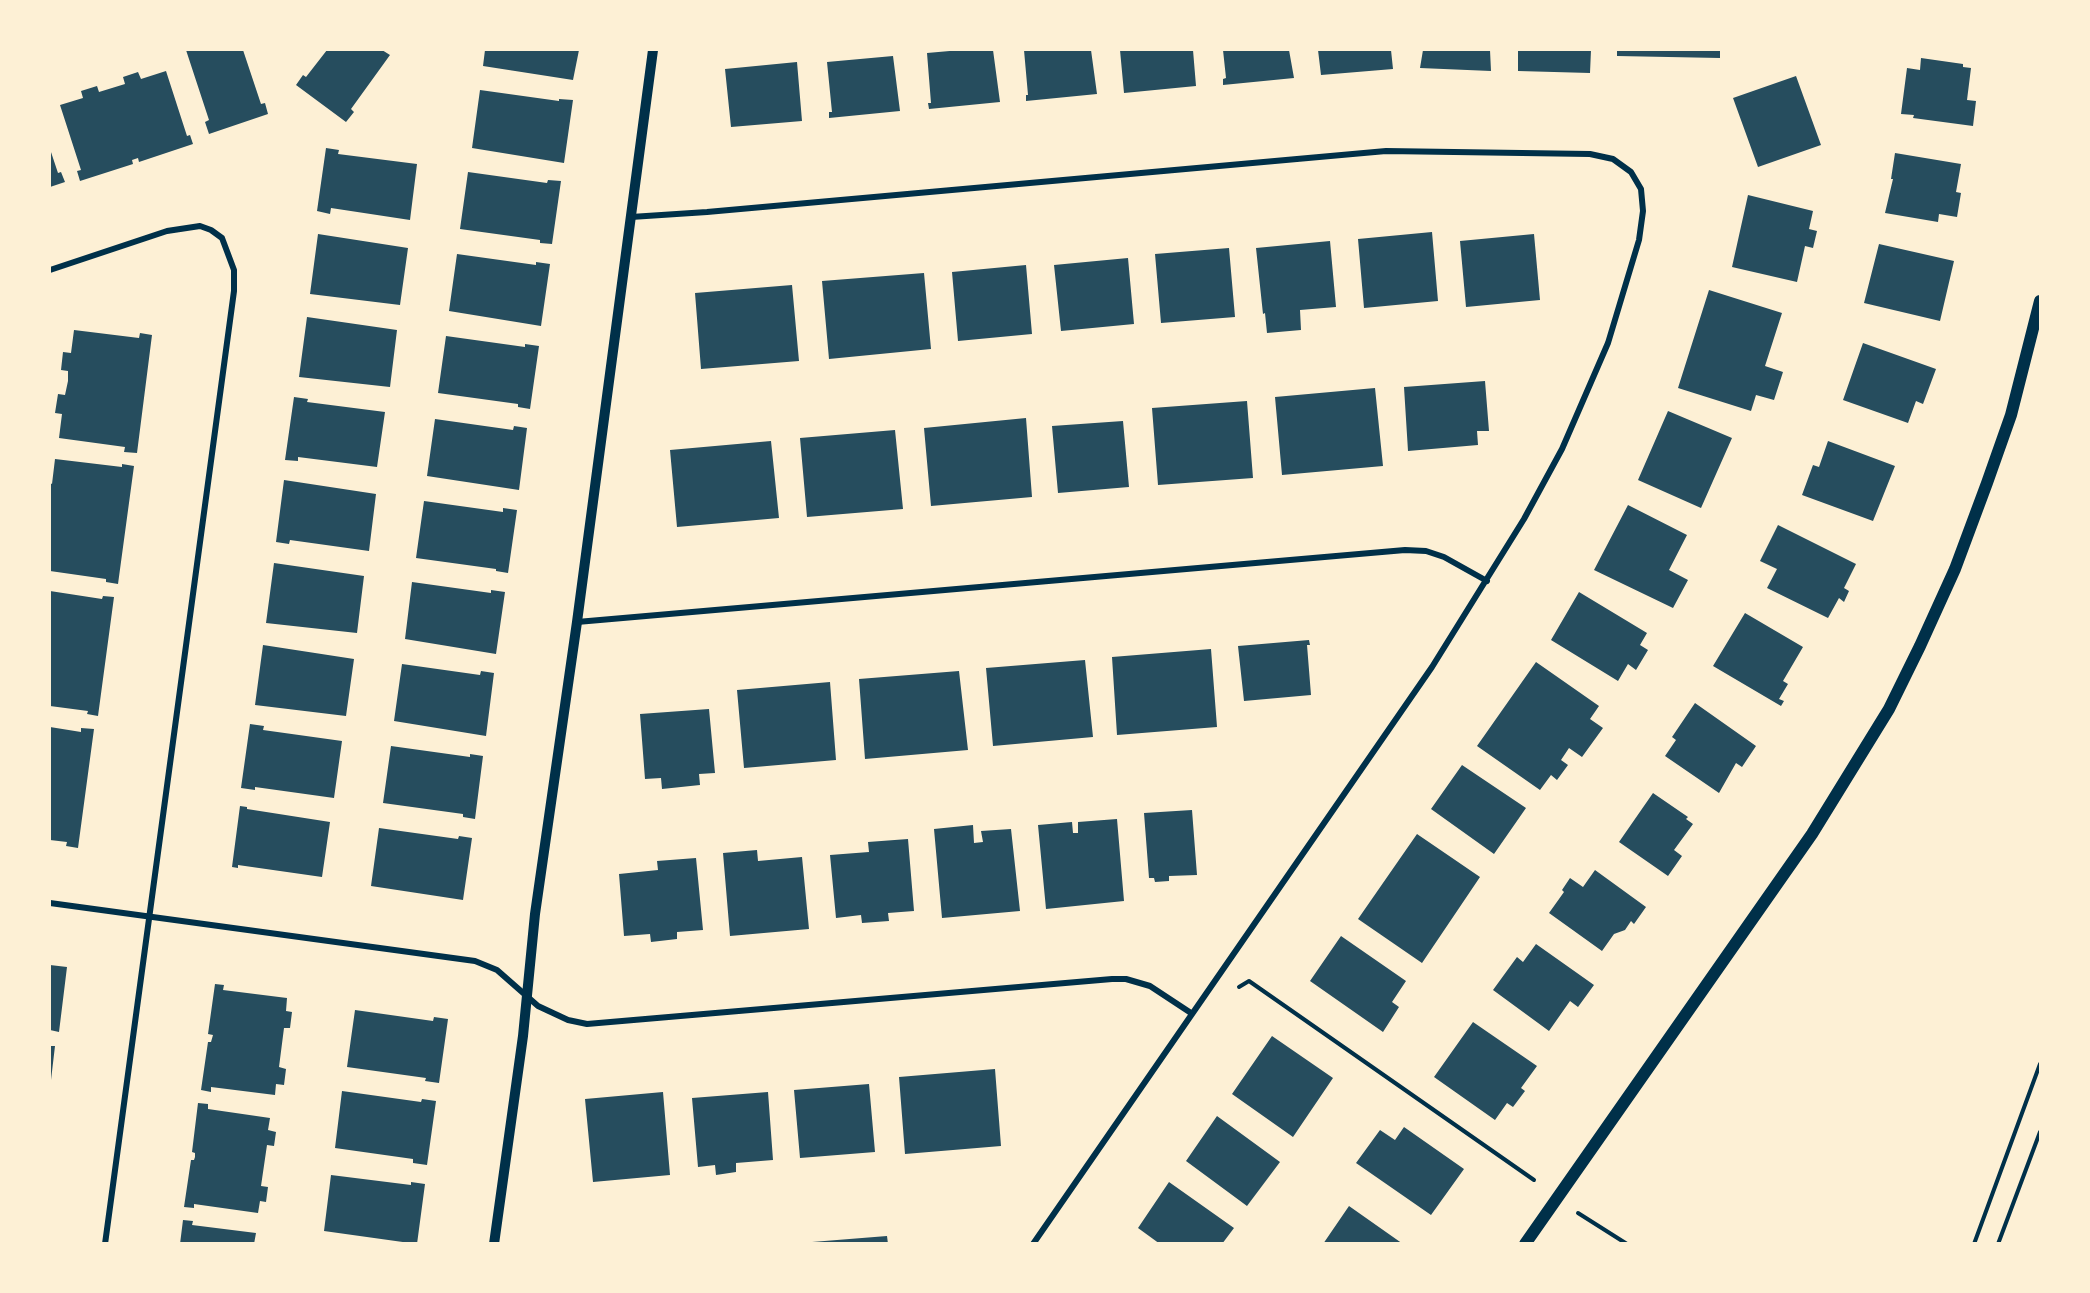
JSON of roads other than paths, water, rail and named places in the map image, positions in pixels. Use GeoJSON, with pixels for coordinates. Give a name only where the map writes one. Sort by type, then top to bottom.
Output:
{"type":"FeatureCollection","features":[{"type":"Feature","properties":{"kind":"main road"},"geometry":{"type":"LineString","coordinates":[[1525,1244],[1812,834],[1888,709],[1955,569],[2011,415],[2040,301]]}},
{"type":"Feature","properties":{"kind":"street"},"geometry":{"type":"LineString","coordinates":[[494,1244],[526,997],[534,914],[577,622],[653,50]]}},
{"type":"Feature","properties":{"kind":"street"},"geometry":{"type":"LineString","coordinates":[[631,217],[1386,151],[1590,154],[1613,159],[1631,172],[1641,189],[1643,211],[1639,240],[1608,343],[1562,449],[1487,581],[1425,677],[1033,1244]]}},
{"type":"Feature","properties":{"kind":"street"},"geometry":{"type":"LineString","coordinates":[[50,270],[184,227],[211,230],[222,238],[234,270],[234,291],[105,1244]]}},
{"type":"Feature","properties":{"kind":"street"},"geometry":{"type":"LineString","coordinates":[[577,622],[1406,550],[1426,551],[1444,557],[1487,581]]}},
{"type":"Feature","properties":{"kind":"street"},"geometry":{"type":"LineString","coordinates":[[50,903],[475,960],[497,970],[526,997],[553,1014],[587,1024],[1126,979],[1150,986],[1191,1013]]}}]}
